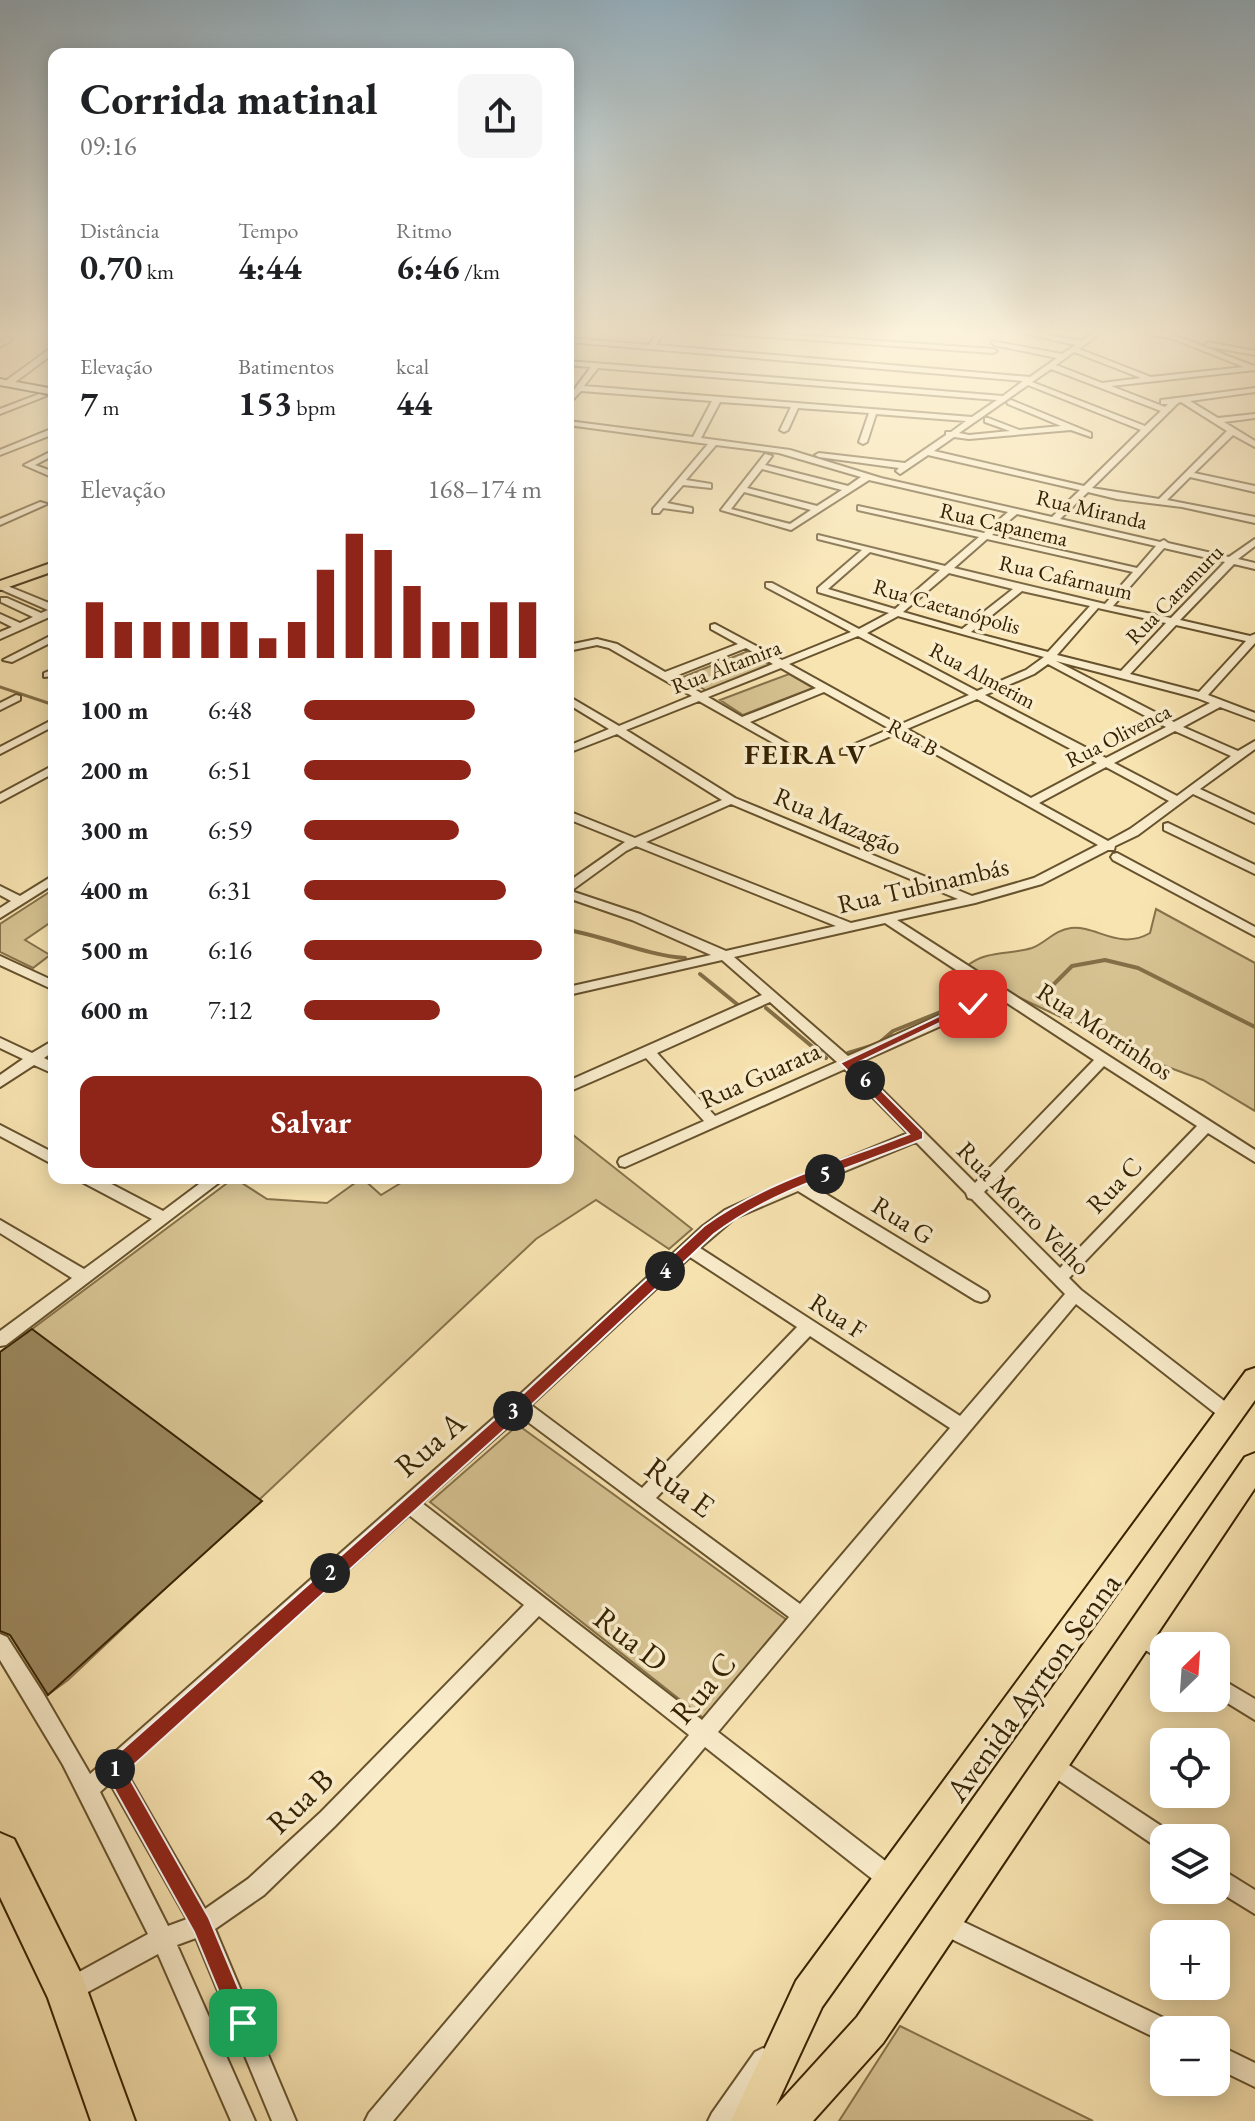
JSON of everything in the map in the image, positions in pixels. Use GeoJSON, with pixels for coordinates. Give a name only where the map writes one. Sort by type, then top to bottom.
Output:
{"type":"FeatureCollection","features":[{"type":"Feature","properties":{"kind":"highway"},"geometry":{"type":"LineString","coordinates":[[0,1853],[67,1991],[113,2121]]}},
{"type":"Feature","properties":{"kind":"main road"},"geometry":{"type":"LineString","coordinates":[[0,571],[48,554]]}},
{"type":"Feature","properties":{"kind":"main road"},"geometry":{"type":"LineString","coordinates":[[2,591],[48,569]]}},
{"type":"Feature","properties":{"kind":"main road","name":"Avenida Ayrton Senna"},"geometry":{"type":"LineString","coordinates":[[750,2121],[809,1994],[1255,1379]]}},
{"type":"Feature","properties":{"kind":"main road","name":"Avenida Ayrton Senna"},"geometry":{"type":"LineString","coordinates":[[1159,1632],[1255,1465]]}},
{"type":"Feature","properties":{"kind":"main road","name":"Avenida Ayrton Senna"},"geometry":{"type":"LineString","coordinates":[[788,2121],[870,2030],[1052,1764],[1150,1647]]}},
{"type":"Feature","properties":{"kind":"street","name":"Rua Miranda"},"geometry":{"type":"LineString","coordinates":[[608,428],[906,466]]}},
{"type":"Feature","properties":{"kind":"street"},"geometry":{"type":"LineString","coordinates":[[696,439],[702,428]]}},
{"type":"Feature","properties":{"kind":"street"},"geometry":{"type":"LineString","coordinates":[[863,442],[868,428]]}},
{"type":"Feature","properties":{"kind":"street"},"geometry":{"type":"LineString","coordinates":[[886,482],[957,428]]}},
{"type":"Feature","properties":{"kind":"street"},"geometry":{"type":"LineString","coordinates":[[990,435],[998,428]]}},
{"type":"Feature","properties":{"kind":"street"},"geometry":{"type":"LineString","coordinates":[[1009,428],[1019,432]]}},
{"type":"Feature","properties":{"kind":"street"},"geometry":{"type":"LineString","coordinates":[[949,434],[990,435],[1042,428]]}},
{"type":"Feature","properties":{"kind":"street"},"geometry":{"type":"LineString","coordinates":[[1038,429],[1071,428],[1088,435]]}},
{"type":"Feature","properties":{"kind":"street"},"geometry":{"type":"LineString","coordinates":[[1227,428],[1255,445]]}},
{"type":"Feature","properties":{"kind":"street"},"geometry":{"type":"LineString","coordinates":[[1055,519],[1146,429]]}},
{"type":"Feature","properties":{"kind":"street"},"geometry":{"type":"LineString","coordinates":[[1160,502],[1232,431]]}},
{"type":"Feature","properties":{"kind":"street"},"geometry":{"type":"LineString","coordinates":[[0,453],[48,433]]}},
{"type":"Feature","properties":{"kind":"street"},"geometry":{"type":"LineString","coordinates":[[689,510],[659,508],[714,442]]}},
{"type":"Feature","properties":{"kind":"street","name":"Rua Miranda"},"geometry":{"type":"LineString","coordinates":[[781,451],[886,482],[1255,566]]}},
{"type":"Feature","properties":{"kind":"street"},"geometry":{"type":"LineString","coordinates":[[926,452],[1083,489],[1255,520]]}},
{"type":"Feature","properties":{"kind":"street"},"geometry":{"type":"LineString","coordinates":[[48,455],[28,465],[48,473]]}},
{"type":"Feature","properties":{"kind":"street"},"geometry":{"type":"LineString","coordinates":[[768,456],[725,510],[788,528],[867,477]]}},
{"type":"Feature","properties":{"kind":"street"},"geometry":{"type":"LineString","coordinates":[[760,466],[849,489]]}},
{"type":"Feature","properties":{"kind":"street"},"geometry":{"type":"LineString","coordinates":[[1189,474],[1255,489]]}},
{"type":"Feature","properties":{"kind":"street"},"geometry":{"type":"LineString","coordinates":[[682,482],[708,486]]}},
{"type":"Feature","properties":{"kind":"street"},"geometry":{"type":"LineString","coordinates":[[741,489],[818,509]]}},
{"type":"Feature","properties":{"kind":"street"},"geometry":{"type":"LineString","coordinates":[[0,522],[43,504]]}},
{"type":"Feature","properties":{"kind":"street","name":"Rua Capanema"},"geometry":{"type":"LineString","coordinates":[[861,508],[1140,571]]}},
{"type":"Feature","properties":{"kind":"street","name":"Rua Altamira"},"geometry":{"type":"LineString","coordinates":[[574,748],[860,633],[896,613],[1016,510]]}},
{"type":"Feature","properties":{"kind":"street","name":"Rua Cafarnaum"},"geometry":{"type":"LineString","coordinates":[[821,537],[1020,588],[1254,639]]}},
{"type":"Feature","properties":{"kind":"street","name":"Rua Caramuru"},"geometry":{"type":"LineString","coordinates":[[1123,675],[1233,559],[1255,542]]}},
{"type":"Feature","properties":{"kind":"street"},"geometry":{"type":"LineString","coordinates":[[845,752],[1020,677],[1048,657],[1140,571],[1164,543]]}},
{"type":"Feature","properties":{"kind":"street","name":"Rua Caetanópolis"},"geometry":{"type":"LineString","coordinates":[[869,549],[821,590],[1048,657],[1201,696],[1255,717]]}},
{"type":"Feature","properties":{"kind":"street","name":"Rua Almerim"},"geometry":{"type":"LineString","coordinates":[[769,585],[1178,801]]}},
{"type":"Feature","properties":{"kind":"street"},"geometry":{"type":"LineString","coordinates":[[964,633],[1020,588]]}},
{"type":"Feature","properties":{"kind":"street"},"geometry":{"type":"LineString","coordinates":[[2,591],[48,608]]}},
{"type":"Feature","properties":{"kind":"street"},"geometry":{"type":"LineString","coordinates":[[2,591],[41,617]]}},
{"type":"Feature","properties":{"kind":"street"},"geometry":{"type":"LineString","coordinates":[[0,636],[48,613]]}},
{"type":"Feature","properties":{"kind":"street"},"geometry":{"type":"LineString","coordinates":[[1,618],[21,627]]}},
{"type":"Feature","properties":{"kind":"street","name":"Rua B"},"geometry":{"type":"LineString","coordinates":[[715,627],[1032,802],[1113,852],[1255,932]]}},
{"type":"Feature","properties":{"kind":"street"},"geometry":{"type":"LineString","coordinates":[[1201,696],[1254,639]]}},
{"type":"Feature","properties":{"kind":"street"},"geometry":{"type":"LineString","coordinates":[[8,660],[48,640]]}},
{"type":"Feature","properties":{"kind":"street"},"geometry":{"type":"LineString","coordinates":[[574,646],[590,642],[613,646],[793,751]]}},
{"type":"Feature","properties":{"kind":"street"},"geometry":{"type":"LineString","coordinates":[[665,676],[745,645]]}},
{"type":"Feature","properties":{"kind":"street"},"geometry":{"type":"LineString","coordinates":[[1048,657],[1177,728],[1240,756]]}},
{"type":"Feature","properties":{"kind":"street"},"geometry":{"type":"LineString","coordinates":[[742,721],[825,688]]}},
{"type":"Feature","properties":{"kind":"street"},"geometry":{"type":"LineString","coordinates":[[0,707],[16,698]]}},
{"type":"Feature","properties":{"kind":"street","name":"Rua Olivenca"},"geometry":{"type":"LineString","coordinates":[[1032,802],[1177,728],[1221,702]]}},
{"type":"Feature","properties":{"kind":"street","name":"Rua Mazagão"},"geometry":{"type":"LineString","coordinates":[[574,703],[731,800],[971,900]]}},
{"type":"Feature","properties":{"kind":"street"},"geometry":{"type":"LineString","coordinates":[[0,751],[48,725]]}},
{"type":"Feature","properties":{"kind":"street","name":"Rua Tubinambás"},"geometry":{"type":"LineString","coordinates":[[574,988],[888,920],[1038,881],[1113,852],[1255,744]]}},
{"type":"Feature","properties":{"kind":"street"},"geometry":{"type":"LineString","coordinates":[[0,799],[48,771]]}},
{"type":"Feature","properties":{"kind":"street"},"geometry":{"type":"LineString","coordinates":[[1195,791],[1255,819]]}},
{"type":"Feature","properties":{"kind":"street"},"geometry":{"type":"LineString","coordinates":[[574,884],[616,852],[731,800]]}},
{"type":"Feature","properties":{"kind":"street"},"geometry":{"type":"LineString","coordinates":[[574,817],[849,927]]}},
{"type":"Feature","properties":{"kind":"street"},"geometry":{"type":"LineString","coordinates":[[1168,827],[1255,870]]}},
{"type":"Feature","properties":{"kind":"street"},"geometry":{"type":"LineString","coordinates":[[0,914],[48,883]]}},
{"type":"Feature","properties":{"kind":"street"},"geometry":{"type":"LineString","coordinates":[[0,890],[20,901]]}},
{"type":"Feature","properties":{"kind":"street","name":"Rua Morro Velho"},"geometry":{"type":"LineString","coordinates":[[574,896],[636,917],[725,956],[847,1063],[1075,1294],[1230,1415]]}},
{"type":"Feature","properties":{"kind":"street","name":"Rua Morrinhos"},"geometry":{"type":"LineString","coordinates":[[888,920],[1255,1157]]}},
{"type":"Feature","properties":{"kind":"street"},"geometry":{"type":"LineString","coordinates":[[0,960],[48,983]]}},
{"type":"Feature","properties":{"kind":"street","name":"Rua Guarata"},"geometry":{"type":"LineString","coordinates":[[625,1162],[1002,993]]}},
{"type":"Feature","properties":{"kind":"street"},"geometry":{"type":"LineString","coordinates":[[574,1080],[649,1053],[770,997]]}},
{"type":"Feature","properties":{"kind":"street"},"geometry":{"type":"LineString","coordinates":[[0,1042],[48,1066]]}},
{"type":"Feature","properties":{"kind":"street"},"geometry":{"type":"LineString","coordinates":[[0,1082],[48,1048]]}},
{"type":"Feature","properties":{"kind":"street"},"geometry":{"type":"LineString","coordinates":[[649,1053],[713,1122]]}},
{"type":"Feature","properties":{"kind":"street"},"geometry":{"type":"LineString","coordinates":[[973,1194],[1103,1059]]}},
{"type":"Feature","properties":{"kind":"street","name":"Rua C"},"geometry":{"type":"LineString","coordinates":[[1059,1279],[1206,1126]]}},
{"type":"Feature","properties":{"kind":"street"},"geometry":{"type":"LineString","coordinates":[[0,1130],[48,1157]]}},
{"type":"Feature","properties":{"kind":"street","name":"Rua A"},"geometry":{"type":"LineString","coordinates":[[88,1789],[114,1770],[730,1214],[918,1135]]}},
{"type":"Feature","properties":{"kind":"street"},"geometry":{"type":"LineString","coordinates":[[99,1184],[162,1217]]}},
{"type":"Feature","properties":{"kind":"street"},"geometry":{"type":"LineString","coordinates":[[0,1340],[209,1184]]}},
{"type":"Feature","properties":{"kind":"street","name":"Rua G"},"geometry":{"type":"LineString","coordinates":[[800,1185],[981,1296]]}},
{"type":"Feature","properties":{"kind":"street"},"geometry":{"type":"LineString","coordinates":[[0,1226],[84,1277]]}},
{"type":"Feature","properties":{"kind":"street","name":"Rua F"},"geometry":{"type":"LineString","coordinates":[[690,1249],[960,1425]]}},
{"type":"Feature","properties":{"kind":"street","name":"Rua C"},"geometry":{"type":"LineString","coordinates":[[377,2121],[803,1617],[960,1425],[1075,1294]]}},
{"type":"Feature","properties":{"kind":"street"},"geometry":{"type":"LineString","coordinates":[[645,1497],[808,1327]]}},
{"type":"Feature","properties":{"kind":"street","name":"Rua E"},"geometry":{"type":"LineString","coordinates":[[519,1406],[803,1617]]}},
{"type":"Feature","properties":{"kind":"street","name":"Rua D"},"geometry":{"type":"LineString","coordinates":[[408,1503],[893,1881]]}},
{"type":"Feature","properties":{"kind":"street","name":"Rua B"},"geometry":{"type":"LineString","coordinates":[[67,1991],[160,1940],[202,1925],[256,1887],[328,1819],[538,1604]]}},
{"type":"Feature","properties":{"kind":"street"},"geometry":{"type":"LineString","coordinates":[[0,1643],[88,1789],[243,2121]]}},
{"type":"Feature","properties":{"kind":"street"},"geometry":{"type":"LineString","coordinates":[[1230,1694],[1255,1710]]}},
{"type":"Feature","properties":{"kind":"street"},"geometry":{"type":"LineString","coordinates":[[1052,1764],[1150,1831]]}},
{"type":"Feature","properties":{"kind":"street"},"geometry":{"type":"LineString","coordinates":[[114,1770],[202,1925],[284,2121]]}},
{"type":"Feature","properties":{"kind":"street"},"geometry":{"type":"LineString","coordinates":[[1230,1886],[1255,1903]]}},
{"type":"Feature","properties":{"kind":"street"},"geometry":{"type":"LineString","coordinates":[[945,1924],[1150,2023]]}},
{"type":"Feature","properties":{"kind":"street","name":"Avenida Ayrton Senna"},"geometry":{"type":"LineString","coordinates":[[720,2121],[809,1994]]}},
{"type":"Feature","properties":{"kind":"street","name":"Avenida Ayrton Senna"},"geometry":{"type":"LineString","coordinates":[[808,2121],[870,2030]]}},
{"type":"Feature","properties":{"kind":"street"},"geometry":{"type":"LineString","coordinates":[[1230,2063],[1255,2075]]}},
{"type":"Feature","properties":{"kind":"shaded area"},"geometry":{"type":"Polygon","coordinates":[[[748,651],[772,666],[707,691],[683,677],[748,651]]]}},
{"type":"Feature","properties":{"kind":"shaded area"},"geometry":{"type":"Polygon","coordinates":[[[789,674],[813,688],[743,715],[720,700],[789,674]]]}},
{"type":"Feature","properties":{"kind":"shaded area"},"geometry":{"type":"Polygon","coordinates":[[[48,893],[48,924],[25,940],[48,957],[33,968],[0,952],[0,924],[48,893]]]}},
{"type":"Feature","properties":{"kind":"shaded area"},"geometry":{"type":"Polygon","coordinates":[[[1156,909],[1255,963],[1255,1111],[1203,1080],[1165,1066],[1018,997],[967,966],[982,957],[1032,948],[1071,928],[1118,939],[1139,938],[1150,933],[1156,909]]]}},
{"type":"Feature","properties":{"kind":"shaded area"},"geometry":{"type":"Polygon","coordinates":[[[574,1136],[692,1229],[669,1249],[596,1200],[536,1239],[68,1680],[46,1696],[0,1631],[0,1353],[226,1184],[243,1184],[267,1199],[327,1203],[354,1184],[369,1184],[381,1195],[399,1184],[574,1184],[574,1136]]]}},
{"type":"Feature","properties":{"kind":"shaded area"},"geometry":{"type":"Polygon","coordinates":[[[518,1425],[791,1623],[707,1721],[430,1502],[518,1425]]]}},
{"type":"Feature","properties":{"kind":"shaded area"},"geometry":{"type":"Polygon","coordinates":[[[900,2026],[1093,2121],[839,2121],[900,2026]]]}},
{"type":"Feature","properties":{"kind":"building"},"geometry":{"type":"Polygon","coordinates":[[[32,1329],[262,1501],[48,1695],[10,1635],[0,1631],[0,1352],[32,1329]]]}},
{"type":"Feature","properties":{"kind":"waterway"},"geometry":{"type":"LineString","coordinates":[[0,687],[48,703]]}},
{"type":"Feature","properties":{"kind":"waterway"},"geometry":{"type":"LineString","coordinates":[[574,931],[685,958]]}},
{"type":"Feature","properties":{"kind":"waterway"},"geometry":{"type":"LineString","coordinates":[[1042,996],[1072,966],[1105,960],[1138,968],[1255,1027]]}},
{"type":"Feature","properties":{"kind":"waterway"},"geometry":{"type":"LineString","coordinates":[[700,974],[738,1005]]}},
{"type":"Feature","properties":{"kind":"waterway"},"geometry":{"type":"LineString","coordinates":[[848,1053],[878,1044],[893,1031],[986,994]]}},
{"type":"Feature","properties":{"kind":"waterway"},"geometry":{"type":"LineString","coordinates":[[766,1008],[826,1058]]}},
{"type":"Feature","properties":{"kind":"district","name":"FEIRA V"},"geometry":{"type":"Point","coordinates":[806,754]}},
{"type":"Feature","properties":{"kind":"route"},"geometry":{"type":"LineString","coordinates":[[243,2023],[202,1925],[114,1770],[519,1406],[709,1230],[730,1214],[765,1198],[918,1135],[847,1063],[973,1004]]}}]}
